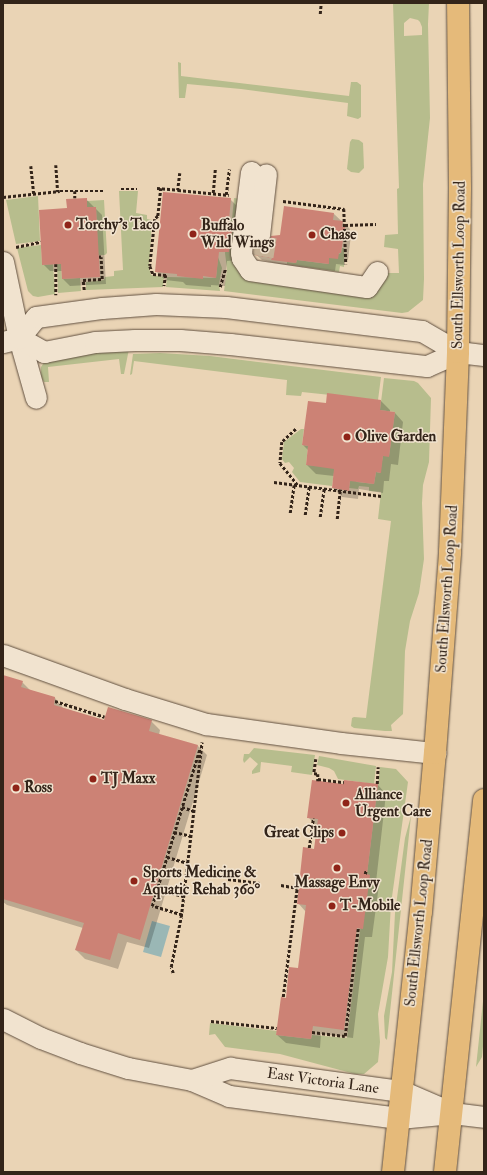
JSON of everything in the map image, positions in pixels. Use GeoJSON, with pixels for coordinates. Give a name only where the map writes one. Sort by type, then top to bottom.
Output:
{"type":"FeatureCollection","features":[{"type":"Feature","properties":{"kind":"main road","name":"South Ellsworth Loop Road"},"geometry":{"type":"LineString","coordinates":[[392,1172],[402,1091],[435,753],[450,552],[458,352],[460,188],[458,3]]}},
{"type":"Feature","properties":{"kind":"main road"},"geometry":{"type":"LineString","coordinates":[[445,1172],[484,800]]}},
{"type":"Feature","properties":{"kind":"street"},"geometry":{"type":"LineString","coordinates":[[259,235],[262,173],[241,252],[242,258],[255,263],[367,287],[377,272]]}},
{"type":"Feature","properties":{"kind":"street"},"geometry":{"type":"LineString","coordinates":[[8,254],[11,340],[36,398]]}},
{"type":"Feature","properties":{"kind":"street"},"geometry":{"type":"LineString","coordinates":[[11,340],[36,317],[102,308],[156,304],[226,307],[422,331],[458,352],[484,355]]}},
{"type":"Feature","properties":{"kind":"street"},"geometry":{"type":"LineString","coordinates":[[11,340],[44,352],[95,342],[180,340],[230,344],[426,366],[458,352]]}},
{"type":"Feature","properties":{"kind":"street"},"geometry":{"type":"LineString","coordinates":[[3,655],[125,698],[206,724],[341,743],[435,753]]}},
{"type":"Feature","properties":{"kind":"street","name":"East Victoria Lane"},"geometry":{"type":"LineString","coordinates":[[3,1019],[41,1038],[80,1053],[128,1068],[192,1080],[229,1096],[399,1118],[452,1113],[484,1117]]}},
{"type":"Feature","properties":{"kind":"street","name":"East Victoria Lane"},"geometry":{"type":"LineString","coordinates":[[192,1080],[230,1068],[402,1091],[452,1113]]}},
{"type":"Feature","properties":{"kind":"path"},"geometry":{"type":"LineString","coordinates":[[320,14],[321,3]]}},
{"type":"Feature","properties":{"kind":"path"},"geometry":{"type":"LineString","coordinates":[[56,165],[58,192]]}},
{"type":"Feature","properties":{"kind":"path"},"geometry":{"type":"LineString","coordinates":[[31,166],[34,194]]}},
{"type":"Feature","properties":{"kind":"path"},"geometry":{"type":"LineString","coordinates":[[212,193],[215,168]]}},
{"type":"Feature","properties":{"kind":"path"},"geometry":{"type":"LineString","coordinates":[[226,195],[229,169]]}},
{"type":"Feature","properties":{"kind":"path"},"geometry":{"type":"LineString","coordinates":[[178,190],[180,173]]}},
{"type":"Feature","properties":{"kind":"path"},"geometry":{"type":"LineString","coordinates":[[157,188],[193,193],[232,195]]}},
{"type":"Feature","properties":{"kind":"path"},"geometry":{"type":"LineString","coordinates":[[161,188],[158,216],[155,218],[150,266],[153,274],[166,275],[164,290]]}},
{"type":"Feature","properties":{"kind":"path"},"geometry":{"type":"LineString","coordinates":[[121,189],[137,189]]}},
{"type":"Feature","properties":{"kind":"path"},"geometry":{"type":"LineString","coordinates":[[3,197],[102,190]]}},
{"type":"Feature","properties":{"kind":"path"},"geometry":{"type":"LineString","coordinates":[[75,191],[76,198]]}},
{"type":"Feature","properties":{"kind":"path"},"geometry":{"type":"LineString","coordinates":[[280,201],[344,209],[346,268]]}},
{"type":"Feature","properties":{"kind":"path"},"geometry":{"type":"LineString","coordinates":[[345,225],[376,224]]}},
{"type":"Feature","properties":{"kind":"path"},"geometry":{"type":"LineString","coordinates":[[8,254],[40,242]]}},
{"type":"Feature","properties":{"kind":"path"},"geometry":{"type":"LineString","coordinates":[[84,293],[83,280],[102,279],[101,257],[99,257]]}},
{"type":"Feature","properties":{"kind":"path"},"geometry":{"type":"LineString","coordinates":[[222,294],[220,288],[225,269],[224,263]]}},
{"type":"Feature","properties":{"kind":"path"},"geometry":{"type":"LineString","coordinates":[[56,264],[56,297]]}},
{"type":"Feature","properties":{"kind":"path"},"geometry":{"type":"LineString","coordinates":[[296,429],[282,442],[280,463],[298,485]]}},
{"type":"Feature","properties":{"kind":"path"},"geometry":{"type":"LineString","coordinates":[[274,482],[381,496]]}},
{"type":"Feature","properties":{"kind":"path"},"geometry":{"type":"LineString","coordinates":[[290,513],[294,484]]}},
{"type":"Feature","properties":{"kind":"path"},"geometry":{"type":"LineString","coordinates":[[305,515],[308,486]]}},
{"type":"Feature","properties":{"kind":"path"},"geometry":{"type":"LineString","coordinates":[[320,517],[324,488]]}},
{"type":"Feature","properties":{"kind":"path"},"geometry":{"type":"LineString","coordinates":[[337,519],[340,490]]}},
{"type":"Feature","properties":{"kind":"path"},"geometry":{"type":"LineString","coordinates":[[54,702],[105,717]]}},
{"type":"Feature","properties":{"kind":"path"},"geometry":{"type":"LineString","coordinates":[[173,973],[171,967],[182,915],[202,742],[152,906],[182,915]]}},
{"type":"Feature","properties":{"kind":"path"},"geometry":{"type":"LineString","coordinates":[[317,753],[314,773],[318,774],[318,780],[344,782]]}},
{"type":"Feature","properties":{"kind":"path"},"geometry":{"type":"LineString","coordinates":[[376,784],[379,764]]}},
{"type":"Feature","properties":{"kind":"path"},"geometry":{"type":"LineString","coordinates":[[182,807],[194,811]]}},
{"type":"Feature","properties":{"kind":"path"},"geometry":{"type":"LineString","coordinates":[[309,848],[313,818]]}},
{"type":"Feature","properties":{"kind":"path"},"geometry":{"type":"LineString","coordinates":[[174,832],[191,836]]}},
{"type":"Feature","properties":{"kind":"path"},"geometry":{"type":"LineString","coordinates":[[167,857],[188,863]]}},
{"type":"Feature","properties":{"kind":"path"},"geometry":{"type":"LineString","coordinates":[[365,874],[366,870]]}},
{"type":"Feature","properties":{"kind":"path"},"geometry":{"type":"LineString","coordinates":[[186,873],[202,875]]}},
{"type":"Feature","properties":{"kind":"path"},"geometry":{"type":"LineString","coordinates":[[228,879],[260,883]]}},
{"type":"Feature","properties":{"kind":"path"},"geometry":{"type":"LineString","coordinates":[[281,885],[298,888],[283,997]]}},
{"type":"Feature","properties":{"kind":"path"},"geometry":{"type":"LineString","coordinates":[[157,889],[184,896]]}},
{"type":"Feature","properties":{"kind":"path"},"geometry":{"type":"LineString","coordinates":[[312,1032],[345,1036],[358,928]]}},
{"type":"Feature","properties":{"kind":"path"},"geometry":{"type":"LineString","coordinates":[[211,1021],[277,1028]]}},
{"type":"Feature","properties":{"kind":"green space"},"geometry":{"type":"Polygon","coordinates":[[[393,3],[429,3],[430,118],[423,184],[423,300],[408,312],[402,313],[224,291],[227,269],[225,253],[229,219],[232,219],[234,198],[243,199],[237,257],[363,291],[382,273],[399,273],[398,249],[384,247],[385,235],[398,234],[397,189],[399,188],[393,3]],[[410,18],[404,23],[404,36],[422,35],[422,27],[418,20],[410,18]]]}},
{"type":"Feature","properties":{"kind":"green space"},"geometry":{"type":"Polygon","coordinates":[[[178,62],[181,63],[181,76],[349,96],[351,82],[357,82],[361,85],[361,117],[358,119],[347,116],[348,103],[241,89],[187,84],[185,98],[179,98],[178,62]]]}},
{"type":"Feature","properties":{"kind":"green space"},"geometry":{"type":"Polygon","coordinates":[[[352,139],[359,140],[363,143],[364,168],[359,173],[351,172],[347,169],[350,142],[352,139]]]}},
{"type":"Feature","properties":{"kind":"green space"},"geometry":{"type":"Polygon","coordinates":[[[119,191],[138,191],[136,213],[147,215],[147,219],[152,220],[149,268],[151,275],[164,277],[163,287],[86,290],[86,282],[104,280],[105,277],[114,276],[114,271],[123,270],[119,191]]]}},
{"type":"Feature","properties":{"kind":"green space"},"geometry":{"type":"Polygon","coordinates":[[[38,196],[40,241],[16,244],[6,200],[38,196]]]}},
{"type":"Feature","properties":{"kind":"green space"},"geometry":{"type":"Polygon","coordinates":[[[104,200],[107,253],[105,255],[98,255],[96,207],[87,207],[87,201],[104,200]]]}},
{"type":"Feature","properties":{"kind":"green space"},"geometry":{"type":"Polygon","coordinates":[[[41,245],[42,265],[53,264],[55,294],[38,297],[33,296],[28,291],[17,248],[41,245]]]}},
{"type":"Feature","properties":{"kind":"green space"},"geometry":{"type":"Polygon","coordinates":[[[342,248],[344,248],[344,267],[340,266],[339,272],[287,264],[287,262],[296,263],[297,260],[328,264],[329,258],[341,253],[342,248]]]}},
{"type":"Feature","properties":{"kind":"green space"},"geometry":{"type":"Polygon","coordinates":[[[218,257],[222,268],[219,284],[220,291],[166,287],[167,277],[216,278],[218,257]]]}},
{"type":"Feature","properties":{"kind":"green space"},"geometry":{"type":"Polygon","coordinates":[[[57,264],[61,264],[62,279],[80,278],[81,291],[58,293],[57,264]]]}},
{"type":"Feature","properties":{"kind":"green space"},"geometry":{"type":"Polygon","coordinates":[[[129,349],[124,374],[121,374],[119,359],[48,367],[49,382],[44,382],[41,377],[41,367],[45,361],[100,351],[129,349]]]}},
{"type":"Feature","properties":{"kind":"green space"},"geometry":{"type":"Polygon","coordinates":[[[160,353],[210,356],[381,377],[378,400],[302,392],[301,396],[286,395],[287,380],[134,361],[132,374],[130,375],[133,354],[160,353]]]}},
{"type":"Feature","properties":{"kind":"green space"},"geometry":{"type":"Polygon","coordinates":[[[384,378],[414,381],[418,383],[431,398],[429,462],[423,485],[422,503],[424,559],[419,593],[410,621],[405,651],[403,714],[391,725],[392,731],[354,728],[351,726],[352,718],[366,718],[391,521],[378,519],[381,492],[369,491],[369,487],[359,486],[358,489],[349,488],[351,476],[357,482],[374,484],[376,472],[380,473],[383,456],[389,456],[395,412],[380,410],[384,378]]]}},
{"type":"Feature","properties":{"kind":"green space"},"geometry":{"type":"Polygon","coordinates":[[[301,429],[304,429],[302,445],[308,446],[306,465],[337,467],[334,472],[332,486],[300,482],[292,472],[294,468],[289,462],[285,463],[282,459],[284,442],[301,429]]]}},
{"type":"Feature","properties":{"kind":"green space"},"geometry":{"type":"Polygon","coordinates":[[[254,748],[315,755],[312,775],[291,772],[292,766],[261,762],[260,772],[252,774],[252,771],[258,764],[250,757],[244,763],[243,760],[244,754],[249,754],[254,748]]]}},
{"type":"Feature","properties":{"kind":"green space"},"geometry":{"type":"Polygon","coordinates":[[[319,756],[376,766],[374,784],[338,779],[334,771],[317,765],[319,756]]]}},
{"type":"Feature","properties":{"kind":"green space"},"geometry":{"type":"Polygon","coordinates":[[[380,767],[396,769],[408,782],[391,904],[388,957],[378,1014],[380,1042],[378,1062],[364,1074],[355,1074],[280,1054],[225,1047],[215,1034],[209,1035],[210,1023],[277,1031],[276,1035],[311,1039],[312,1035],[347,1038],[380,767]]]}},
{"type":"Feature","properties":{"kind":"green space"},"geometry":{"type":"Polygon","coordinates":[[[411,816],[387,1040],[385,1038],[384,1016],[392,972],[395,913],[405,838],[411,816]]]}},
{"type":"Feature","properties":{"kind":"green space"},"geometry":{"type":"Polygon","coordinates":[[[484,992],[484,1035],[482,1057],[476,1067],[484,992]]]}},
{"type":"Feature","properties":{"kind":"water"},"geometry":{"type":"Polygon","coordinates":[[[152,921],[170,926],[161,957],[143,952],[152,921]]]}},
{"type":"Feature","properties":{"kind":"building","name":"Buffalo Wild Wings"},"geometry":{"type":"Polygon","coordinates":[[[163,192],[231,198],[228,231],[232,231],[229,252],[219,252],[216,278],[203,276],[203,279],[155,272],[163,192]]]}},
{"type":"Feature","properties":{"kind":"building","name":"Torchy's Taco"},"geometry":{"type":"Polygon","coordinates":[[[87,198],[87,207],[96,207],[100,277],[62,279],[61,264],[42,265],[39,210],[67,208],[66,199],[87,198]]]}},
{"type":"Feature","properties":{"kind":"building","name":"Chase"},"geometry":{"type":"Polygon","coordinates":[[[284,206],[334,213],[333,220],[343,221],[342,227],[345,227],[341,253],[339,253],[338,259],[329,258],[329,264],[297,260],[296,263],[271,260],[272,258],[254,255],[254,246],[263,246],[268,242],[271,236],[280,235],[284,206]]]}},
{"type":"Feature","properties":{"kind":"building","name":"Olive Garden"},"geometry":{"type":"Polygon","coordinates":[[[327,393],[381,400],[380,410],[395,412],[389,457],[383,456],[381,473],[376,472],[374,484],[350,481],[349,491],[332,488],[334,469],[306,465],[308,446],[302,445],[308,401],[326,403],[327,393]]]}},
{"type":"Feature","properties":{"kind":"building"},"geometry":{"type":"Polygon","coordinates":[[[3,675],[23,681],[21,687],[55,697],[54,705],[104,720],[108,707],[152,720],[149,731],[198,745],[140,940],[118,933],[110,960],[75,950],[84,923],[3,899],[3,675]]]}},
{"type":"Feature","properties":{"kind":"building"},"geometry":{"type":"Polygon","coordinates":[[[312,780],[343,784],[344,780],[378,784],[367,874],[370,875],[363,929],[357,928],[344,1030],[313,1026],[311,1039],[276,1035],[281,997],[286,998],[289,967],[298,968],[306,905],[297,904],[303,847],[314,849],[318,819],[307,818],[312,780]]]}},
{"type":"Feature","properties":{"kind":"tunnel"},"geometry":{"type":"LineString","coordinates":[[263,256],[266,236]]}},
{"type":"Feature","properties":{"kind":"place","name":"Torchy's Taco"},"geometry":{"type":"Point","coordinates":[68,225]}},
{"type":"Feature","properties":{"kind":"place","name":"Buffalo Wild Wings"},"geometry":{"type":"Point","coordinates":[193,234]}},
{"type":"Feature","properties":{"kind":"place","name":"Chase"},"geometry":{"type":"Point","coordinates":[312,235]}},
{"type":"Feature","properties":{"kind":"place","name":"Olive Garden"},"geometry":{"type":"Point","coordinates":[347,437]}},
{"type":"Feature","properties":{"kind":"place","name":"TJ Maxx"},"geometry":{"type":"Point","coordinates":[93,779]}},
{"type":"Feature","properties":{"kind":"place","name":"Ross"},"geometry":{"type":"Point","coordinates":[16,788]}},
{"type":"Feature","properties":{"kind":"place","name":"Alliance Urgent Care"},"geometry":{"type":"Point","coordinates":[346,803]}},
{"type":"Feature","properties":{"kind":"place","name":"Great Clips"},"geometry":{"type":"Point","coordinates":[342,833]}},
{"type":"Feature","properties":{"kind":"place","name":"Massage Envy"},"geometry":{"type":"Point","coordinates":[337,868]}},
{"type":"Feature","properties":{"kind":"place","name":"Sports Medicine & Aquatic Rehab 360°"},"geometry":{"type":"Point","coordinates":[134,881]}},
{"type":"Feature","properties":{"kind":"place","name":"T-Mobile"},"geometry":{"type":"Point","coordinates":[332,906]}}]}
